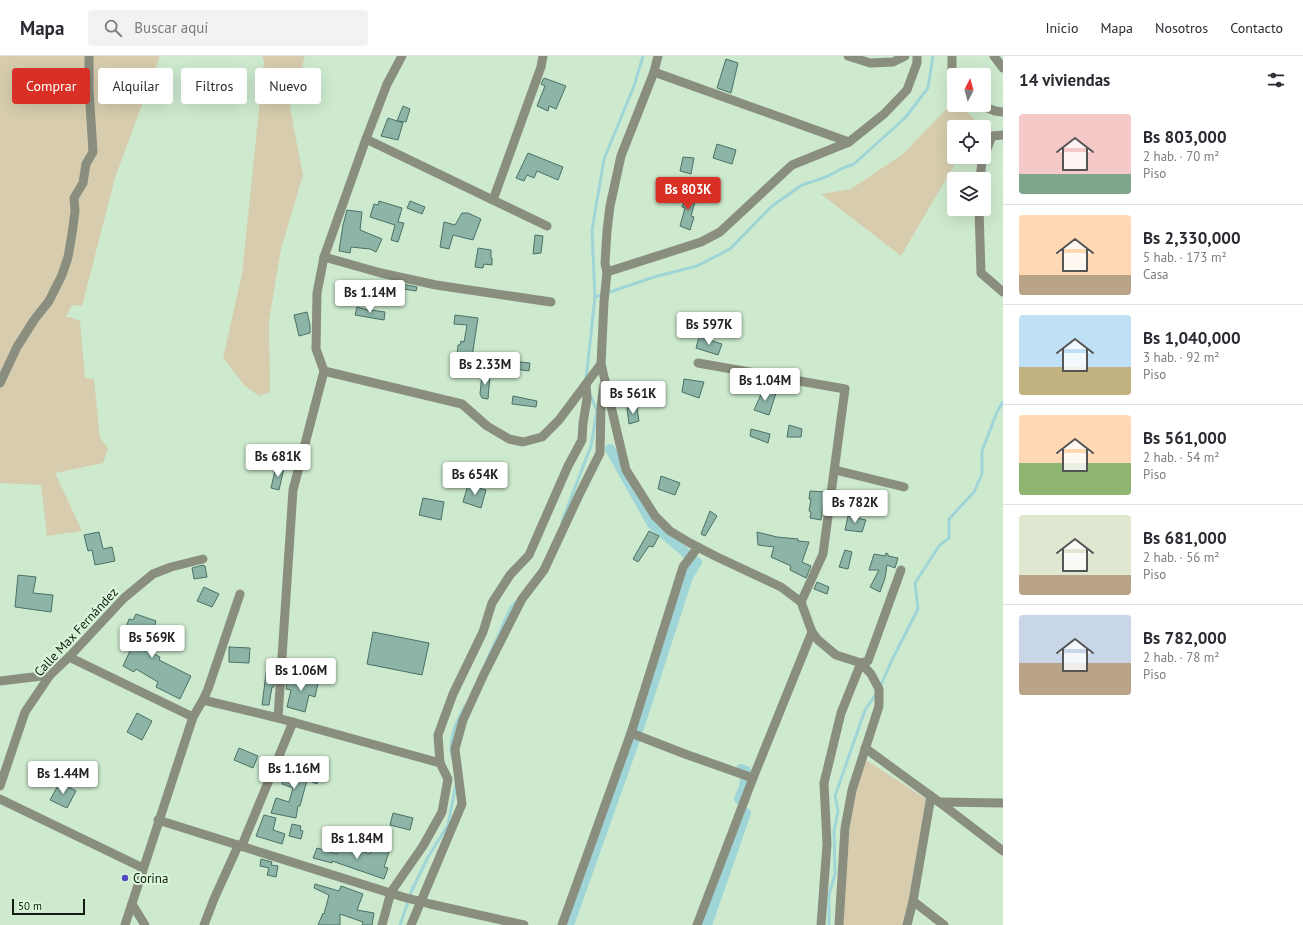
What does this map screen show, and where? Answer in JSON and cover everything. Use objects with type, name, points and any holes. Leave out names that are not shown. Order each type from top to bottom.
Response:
[{"type":"street","points":[[0,383],[17,347],[34,320],[49,301],[62,275],[68,257],[73,226],[74,198],[83,183],[86,164],[93,152],[88,90],[89,56]]},
{"type":"street","points":[[278,718],[293,490],[324,371],[316,349],[317,294],[324,257],[366,139],[387,84],[402,56]]},
{"type":"street","points":[[493,200],[541,67],[543,56]]},
{"type":"street","points":[[658,56],[654,72],[620,163],[610,206],[605,263],[607,272],[601,364],[626,470],[655,516],[670,531],[698,547],[781,587],[801,602],[812,632],[818,640],[836,655],[861,663],[871,674],[879,689],[879,706],[852,790],[845,828],[839,925]]},
{"type":"street","points":[[848,56],[870,63],[893,62],[905,56]]},
{"type":"street","points":[[607,272],[701,242],[720,232],[792,165],[849,142],[884,114],[907,90],[917,63],[916,56]]},
{"type":"street","points":[[952,56],[952,68]]},
{"type":"street","points":[[994,56],[1003,68]]},
{"type":"street","points":[[654,72],[849,142]]},
{"type":"street","points":[[991,109],[1003,112]]},
{"type":"street","points":[[991,139],[992,136],[1003,136]]},
{"type":"street","points":[[366,139],[547,226]]},
{"type":"street","points":[[979,216],[981,273],[1003,292]]},
{"type":"street","points":[[324,257],[382,273],[436,285],[551,302]]},
{"type":"street","points":[[698,363],[845,389],[823,554],[801,602]]},
{"type":"street","points":[[324,371],[462,404],[487,426],[509,439],[524,442],[542,437],[559,420],[601,364]]},
{"type":"street","points":[[411,925],[418,901],[462,804],[455,749],[463,720],[484,674],[522,599],[544,570],[600,453],[601,407],[604,378]]},
{"type":"street","points":[[382,925],[391,892],[423,846],[442,812],[448,780],[440,763],[438,735],[453,694],[483,632],[492,603],[510,575],[529,556],[568,466],[582,440],[582,423],[587,399],[586,384]]},
{"type":"street","points":[[835,470],[904,487]]},
{"type":"street","points":[[562,925],[631,733],[683,568],[698,547]]},
{"type":"street","name":"Calle Max Fernández","points":[[0,786],[26,712],[50,674],[69,657],[124,598],[153,574],[171,567],[203,560]]},
{"type":"street","points":[[861,663],[868,661],[901,570]]},
{"type":"street","points":[[125,925],[158,820],[193,717],[208,689],[240,594]]},
{"type":"street","points":[[697,925],[753,778],[812,632]]},
{"type":"street","points":[[69,657],[193,717]]},
{"type":"street","points":[[821,925],[827,844],[824,783],[841,713],[861,663]]},
{"type":"street","points":[[0,681],[50,674]]},
{"type":"street","points":[[203,700],[278,718],[440,763]]},
{"type":"street","points":[[204,925],[238,846],[243,843],[292,722]]},
{"type":"street","points":[[631,733],[753,778]]},
{"type":"street","points":[[865,748],[1003,851]]},
{"type":"street","points":[[907,925],[913,901],[931,796]]},
{"type":"street","points":[[0,798],[143,868]]},
{"type":"street","points":[[939,802],[1003,803]]},
{"type":"street","points":[[158,820],[403,897],[524,925]]},
{"type":"street","points":[[913,901],[944,925]]},
{"type":"street","points":[[132,904],[145,925]]},
{"type":"shaded area","points":[[0,56],[160,56],[156,68],[98,68],[98,104],[142,104],[115,178],[82,306],[72,305],[66,317],[80,321],[85,378],[94,379],[100,438],[108,448],[103,463],[55,473],[82,531],[47,536],[41,485],[0,483]]},
{"type":"shaded area","points":[[262,56],[305,56],[302,68],[263,68],[264,61]]},
{"type":"shaded area","points":[[260,104],[291,104],[290,108],[303,175],[281,249],[269,321],[270,392],[259,396],[244,385],[223,358],[242,274]]},
{"type":"shaded area","points":[[947,108],[947,112],[967,112],[975,120],[947,120],[947,164],[955,164],[950,172],[947,172],[947,177],[901,256],[821,194],[851,189],[903,154]]},
{"type":"shaded area","points":[[866,760],[926,799],[903,925],[842,925],[848,842],[855,789]]},
{"type":"building","points":[[726,59],[738,63],[731,93],[717,88]]},
{"type":"building","points":[[544,78],[566,86],[556,109],[549,106],[548,111],[537,106],[545,86],[541,84]]},
{"type":"building","points":[[403,106],[410,109],[406,122],[397,121]]},
{"type":"building","points":[[388,118],[403,123],[398,140],[381,136]]},
{"type":"building","points":[[717,144],[736,150],[732,164],[713,158]]},
{"type":"building","points":[[528,153],[563,167],[558,180],[537,171],[534,178],[527,175],[524,181],[516,178]]},
{"type":"building","points":[[683,157],[694,158],[691,174],[680,171]]},
{"type":"building","points":[[688,192],[697,194],[691,216],[694,217],[690,230],[680,226],[685,208],[682,207]]},
{"type":"building","points":[[379,201],[402,208],[398,222],[404,223],[398,242],[391,240],[395,225],[370,217],[374,204],[378,205]]},
{"type":"building","points":[[410,201],[425,207],[422,214],[407,208]]},
{"type":"building","points":[[347,210],[362,212],[360,230],[382,239],[376,252],[370,249],[351,247],[350,253],[339,251]]},
{"type":"building","points":[[462,213],[468,213],[481,219],[473,240],[453,235],[449,249],[440,247],[444,222],[455,225]]},
{"type":"building","points":[[535,235],[543,236],[541,253],[533,254]]},
{"type":"building","points":[[478,248],[491,250],[492,265],[484,264],[483,268],[475,267]]},
{"type":"building","points":[[392,282],[417,287],[416,291],[391,287]]},
{"type":"building","points":[[357,307],[371,311],[385,312],[384,320],[355,315]]},
{"type":"building","points":[[307,312],[310,333],[299,336],[294,315]]},
{"type":"building","points":[[455,315],[478,318],[472,357],[457,355],[458,345],[460,345],[461,341],[464,342],[467,325],[454,324]]},
{"type":"building","points":[[699,337],[722,344],[718,355],[696,348]]},
{"type":"building","points":[[510,361],[530,363],[529,371],[509,368]]},
{"type":"building","points":[[482,374],[490,375],[488,399],[482,398],[480,394]]},
{"type":"building","points":[[684,379],[704,382],[699,398],[682,392]]},
{"type":"building","points":[[763,390],[776,393],[769,415],[754,410]]},
{"type":"building","points":[[513,396],[537,401],[536,407],[512,404]]},
{"type":"building","points":[[627,408],[637,408],[639,421],[629,424]]},
{"type":"building","points":[[789,425],[802,429],[801,437],[787,437]]},
{"type":"building","points":[[751,429],[770,434],[768,443],[750,436]]},
{"type":"building","points":[[276,466],[284,468],[279,490],[271,488]]},
{"type":"building","points":[[661,476],[680,483],[675,495],[658,489]]},
{"type":"building","points":[[468,485],[486,490],[481,508],[463,502]]},
{"type":"building","points":[[810,491],[825,492],[821,520],[810,518]]},
{"type":"building","points":[[423,498],[444,502],[441,520],[419,515]]},
{"type":"building","points":[[866,499],[882,501],[879,515],[865,514]]},
{"type":"building","points":[[710,511],[717,516],[705,536],[701,534]]},
{"type":"building","points":[[848,516],[866,520],[862,532],[845,530]]},
{"type":"building","points":[[649,531],[659,536],[653,547],[649,546],[638,562],[633,559]]},
{"type":"building","points":[[99,532],[103,549],[112,547],[115,561],[95,565],[92,550],[88,551],[84,535]]},
{"type":"building","points":[[757,532],[809,542],[802,562],[811,566],[806,578],[790,570],[791,566],[771,557],[774,547],[758,545]]},
{"type":"building","points":[[845,550],[852,552],[848,569],[839,567]]},
{"type":"building","points":[[886,553],[888,556],[898,558],[895,568],[887,565],[885,578],[880,592],[870,587],[879,570],[869,570],[874,554],[885,556]]},
{"type":"building","points":[[203,565],[205,566],[207,577],[194,579],[192,568]]},
{"type":"building","points":[[18,575],[36,577],[33,593],[53,595],[51,612],[15,607]]},
{"type":"building","points":[[817,582],[829,587],[827,594],[814,589]]},
{"type":"building","points":[[204,587],[219,594],[212,607],[197,601]]},
{"type":"building","points":[[136,614],[156,621],[146,650],[160,657],[159,660],[191,676],[180,699],[156,687],[158,682],[136,669],[134,672],[123,666],[136,638],[124,633],[129,619],[133,620]]},
{"type":"building","points":[[373,632],[429,643],[422,675],[367,664]]},
{"type":"building","points":[[229,647],[250,648],[249,663],[229,662]]},
{"type":"building","points":[[267,666],[275,667],[274,687],[272,687],[269,705],[262,705]]},
{"type":"building","points":[[305,676],[319,679],[315,697],[309,695],[305,712],[287,707],[291,690],[286,689],[287,678],[304,681]]},
{"type":"building","points":[[137,713],[152,721],[142,740],[127,732]]},
{"type":"building","points":[[239,748],[258,756],[253,768],[234,760]]},
{"type":"building","points":[[287,763],[321,775],[317,784],[307,780],[300,806],[298,806],[296,818],[271,813],[276,798],[289,802],[293,788],[282,784],[283,780],[281,779]]},
{"type":"building","points":[[60,782],[76,791],[67,808],[50,800]]},
{"type":"building","points":[[393,813],[413,818],[410,830],[390,825]]},
{"type":"building","points":[[264,815],[276,818],[273,830],[285,834],[282,844],[256,836]]},
{"type":"building","points":[[292,824],[301,826],[300,830],[303,831],[301,839],[289,836]]},
{"type":"building","points":[[340,844],[370,854],[372,847],[389,852],[384,867],[388,868],[384,879],[332,861],[332,863],[313,858],[317,848],[337,854]]},
{"type":"building","points":[[261,859],[272,862],[271,865],[278,866],[276,877],[267,875],[269,868],[260,866]]},
{"type":"building","points":[[315,884],[339,891],[341,886],[363,894],[357,910],[374,913],[372,925],[362,925],[363,922],[340,914],[340,925],[318,925],[323,913],[324,914],[329,895],[314,888]]},
{"type":"waterway","points":[[595,297],[592,230],[604,159],[634,86],[643,56]]},
{"type":"waterway","points":[[586,379],[595,297],[654,277],[697,266],[730,249],[772,206],[802,185],[826,177],[854,164],[905,118],[928,88],[933,56]]},
{"type":"waterway","points":[[562,521],[591,446],[597,411],[590,394]]},
{"type":"waterway","points":[[880,687],[918,609],[915,583],[939,546],[949,538],[949,519],[974,492],[982,474],[982,451],[997,412],[1003,402]]},
{"type":"waterway","points":[[610,449],[652,524],[686,553]]},
{"type":"waterway","points":[[569,925],[638,731],[688,577],[697,562],[695,561]]},
{"type":"waterway","points":[[487,660],[511,607],[517,601]]},
{"type":"waterway","points":[[829,925],[829,895],[835,874],[834,831],[838,811],[835,796],[865,710],[876,694]]},
{"type":"waterway","points":[[452,757],[452,737],[465,706]]},
{"type":"waterway","points":[[739,799],[744,787],[746,771],[741,769]]},
{"type":"waterway","points":[[400,925],[412,890],[428,857],[448,825],[456,784]]},
{"type":"waterway","points":[[707,925],[746,813]]},
{"type":"place","name":"Corina","points":[[125,878]]}]
